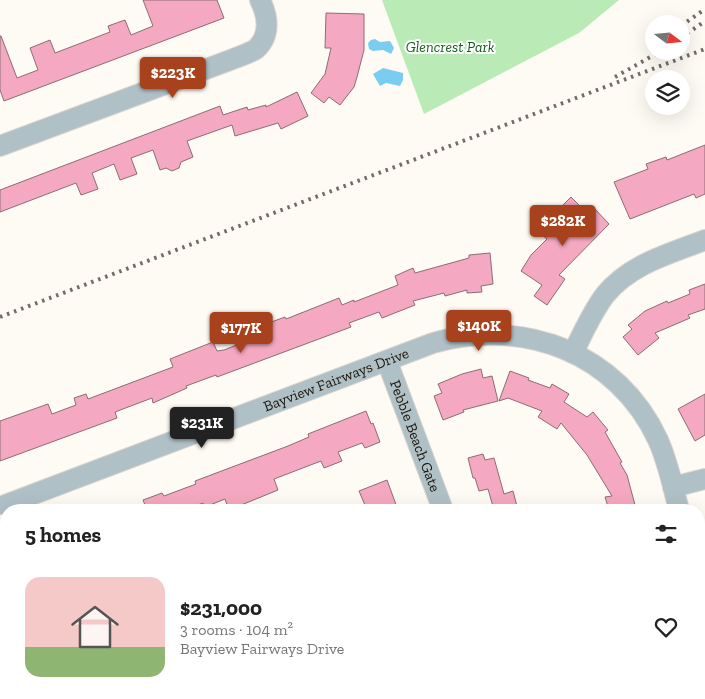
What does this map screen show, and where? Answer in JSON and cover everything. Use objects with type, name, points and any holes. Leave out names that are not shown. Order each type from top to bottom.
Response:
[{"type":"street","points":[[0,146],[233,59],[255,49],[264,38],[268,22],[260,0]]},
{"type":"street","points":[[573,353],[599,304],[609,290],[622,278],[647,263],[705,240]]},
{"type":"street","name":"Bayview Fairways Drive","points":[[8,504],[449,338],[480,334],[521,336],[556,345],[593,364],[612,379],[631,398],[646,418],[658,440],[667,463],[677,504]]},
{"type":"street","name":"Pebble Beach Gate","points":[[386,361],[441,504]]},
{"type":"street","points":[[673,487],[705,478]]},
{"type":"green space","name":"Glencrest Park","points":[[382,0],[619,0],[579,33],[424,114]]},
{"type":"water","points":[[375,39],[380,42],[390,41],[394,48],[391,54],[383,50],[373,51],[369,49],[368,43]]},
{"type":"water","points":[[383,68],[403,73],[403,80],[400,86],[386,83],[380,86],[373,74]]},
{"type":"building","points":[[143,0],[217,0],[224,18],[4,101],[0,90],[0,36],[17,78],[38,70],[30,48],[50,40],[55,53],[110,32],[108,26],[125,20],[131,35],[153,26]]},
{"type":"building","points":[[326,13],[364,14],[364,50],[357,77],[354,87],[340,105],[329,97],[324,103],[311,93],[325,74],[331,48],[325,48]]},
{"type":"building","points":[[297,92],[308,116],[281,129],[278,123],[235,136],[232,125],[187,141],[193,157],[181,162],[179,168],[172,171],[166,168],[160,170],[153,150],[131,158],[137,174],[120,180],[114,164],[92,173],[98,189],[81,195],[76,183],[0,212],[0,190],[220,106],[223,115],[247,107],[248,110],[266,105],[266,107]]},
{"type":"building","points":[[705,145],[705,194],[696,198],[694,194],[630,219],[614,182],[648,169],[646,164],[666,157],[667,160]]},
{"type":"building","points":[[571,197],[587,213],[593,207],[609,224],[559,275],[565,279],[547,305],[534,296],[542,285],[521,271],[531,255],[547,239],[541,234],[559,215],[556,212]]},
{"type":"building","points":[[490,253],[493,284],[481,286],[482,292],[467,293],[467,290],[445,296],[444,293],[413,301],[415,305],[382,318],[379,312],[349,323],[351,327],[217,377],[216,375],[186,386],[187,388],[153,403],[152,398],[115,412],[117,418],[0,461],[0,421],[48,404],[52,414],[76,405],[74,398],[86,394],[88,399],[173,367],[170,359],[213,342],[217,351],[224,350],[270,332],[266,324],[285,317],[286,319],[339,298],[342,305],[398,285],[395,276],[413,268],[415,273],[469,258],[469,255]]},
{"type":"building","points":[[705,284],[705,309],[688,315],[690,318],[655,333],[659,338],[638,355],[623,337],[632,329],[628,325],[645,311],[667,301],[668,303],[690,294],[689,290]]},
{"type":"building","points":[[481,369],[483,378],[492,376],[498,401],[463,410],[464,412],[443,420],[434,396],[442,393],[438,384],[462,374]]},
{"type":"building","points":[[510,371],[550,388],[552,384],[569,394],[564,402],[587,417],[593,412],[608,430],[605,432],[622,462],[620,463],[627,475],[635,504],[607,504],[605,497],[612,496],[587,455],[561,423],[557,429],[538,417],[542,411],[508,398],[499,401]]},
{"type":"building","points":[[705,394],[705,435],[695,441],[678,409]]},
{"type":"building","points":[[366,411],[380,442],[365,448],[362,443],[338,452],[342,461],[324,468],[321,461],[274,479],[278,490],[244,504],[227,504],[225,499],[212,504],[145,504],[143,500],[162,493],[164,496],[196,484],[195,481],[309,437],[308,434]]},
{"type":"building","points":[[483,454],[485,460],[494,458],[504,494],[513,491],[516,504],[492,504],[488,489],[479,491],[475,478],[473,478],[468,458]]},
{"type":"building","points":[[387,480],[396,504],[364,504],[359,491]]},
{"type":"railway","points":[[690,20],[705,9]]},
{"type":"railway","points":[[690,32],[705,21]]},
{"type":"railway","points":[[0,317],[705,49]]},
{"type":"railway","points":[[615,77],[645,60]]}]
